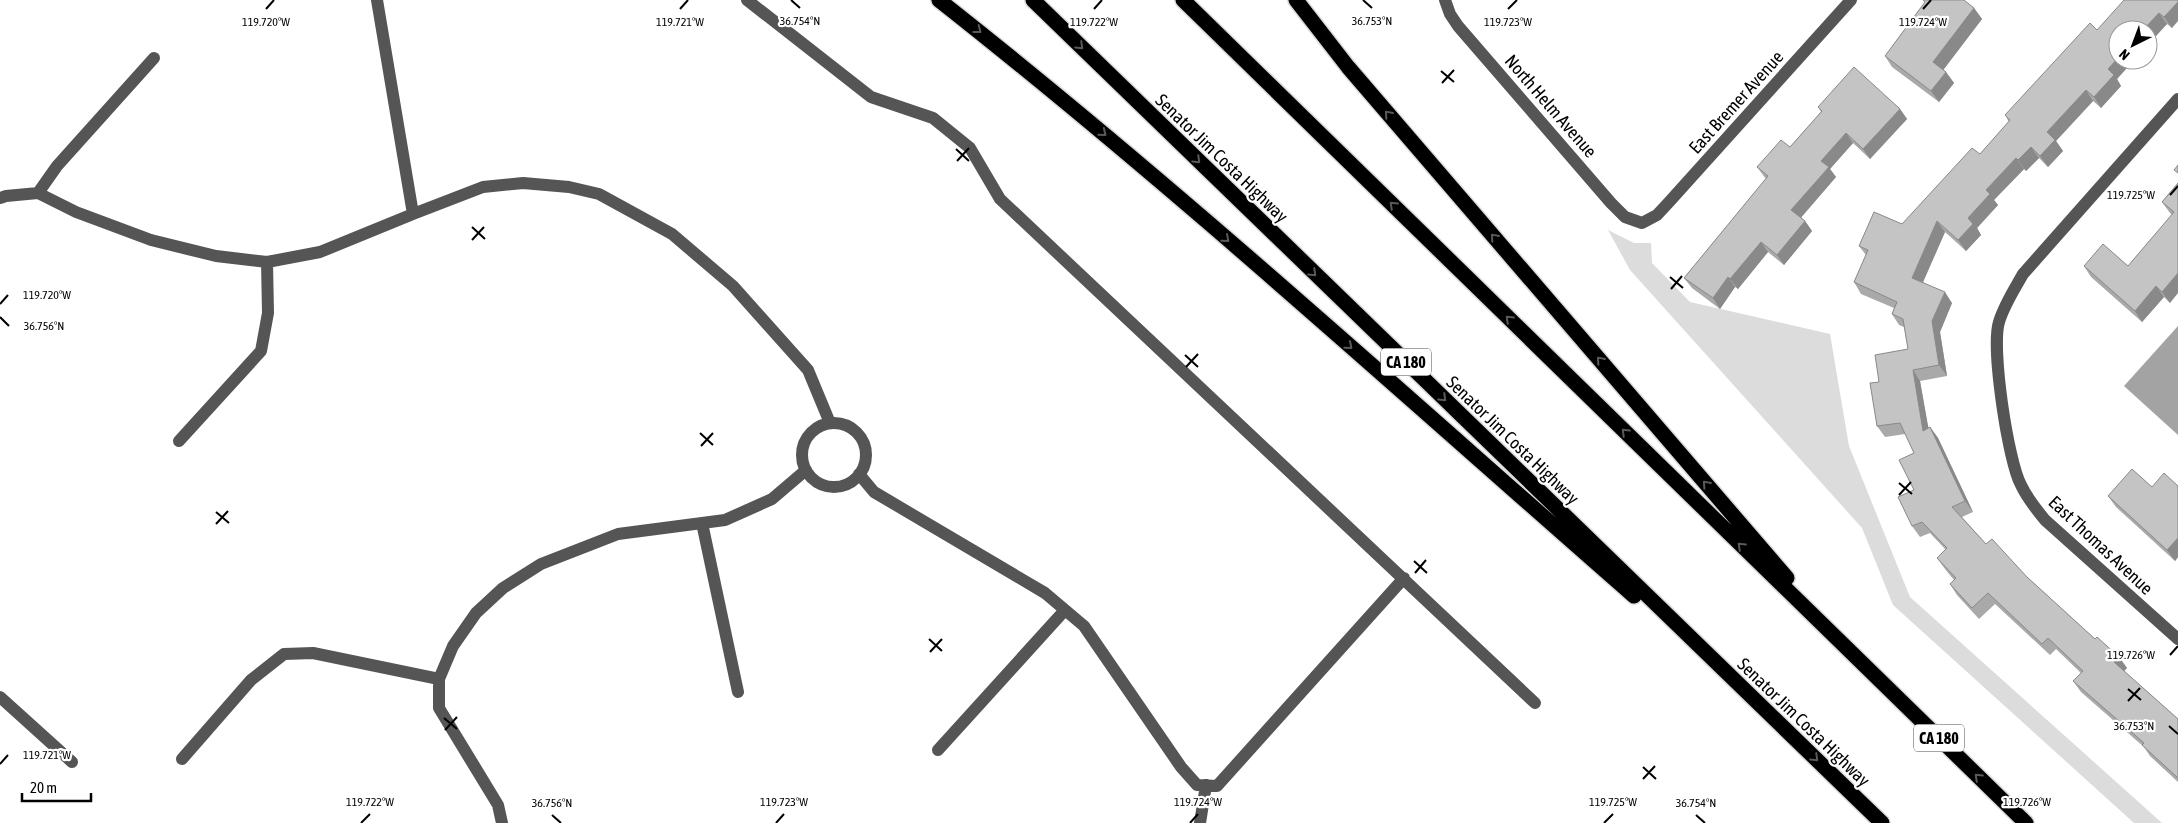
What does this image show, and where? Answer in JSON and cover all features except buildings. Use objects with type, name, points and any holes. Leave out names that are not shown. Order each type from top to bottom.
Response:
[{"type":"highway","points":[[939,0],[1035,76],[1159,180],[1780,724]]},
{"type":"highway","name":"Senator Jim Costa Highway","points":[[1033,0],[1882,823]]},
{"type":"highway","name":"CA 180","points":[[1183,0],[2026,823]]},
{"type":"highway","points":[[1296,0],[1355,74],[1851,654]]},
{"type":"street","points":[[377,0],[413,214]]},
{"type":"street","points":[[747,0],[871,97],[933,118],[970,148],[1000,199],[1535,703]]},
{"type":"street","name":"North Helm Avenue","points":[[1446,0],[1450,14],[1458,26],[1611,203],[1625,217],[1642,223]]},
{"type":"street","name":"East Bremer Avenue","points":[[1642,223],[1657,215],[1851,0]]},
{"type":"street","points":[[38,193],[57,166],[154,58]]},
{"type":"street","name":"East Thomas Avenue","points":[[2178,99],[2023,274],[2010,296],[1998,323],[1996,350],[2013,464],[2020,484],[2031,502],[2045,520],[2178,639]]},
{"type":"street","points":[[0,198],[38,193],[76,212],[151,240],[216,256],[267,262],[320,252],[483,187],[523,183],[569,187],[599,194],[672,234],[734,286],[808,370],[830,422]]},
{"type":"street","points":[[179,441],[261,351],[268,313],[267,262]]},
{"type":"street","points":[[830,422],[850,427],[859,434],[866,454],[860,474],[852,481],[842,486],[831,487],[812,479],[806,470],[802,455],[805,440],[811,431],[820,425],[830,422]]},
{"type":"street","points":[[502,823],[498,805],[439,708],[440,679],[453,646],[476,613],[503,588],[541,564],[618,534],[725,520],[772,499],[806,470]]},
{"type":"street","points":[[860,474],[874,492],[1045,594],[1084,626],[1182,767],[1197,785],[1217,786],[1404,578]]},
{"type":"street","points":[[702,523],[738,692]]},
{"type":"street","points":[[938,750],[1064,610]]},
{"type":"street","points":[[182,759],[251,680],[284,654],[313,653],[440,679]]},
{"type":"street","points":[[0,698],[72,762]]},
{"type":"street","points":[[1200,823],[1206,786]]},
{"type":"shaded area","points":[[1608,230],[1634,243],[1651,243],[1652,263],[1690,302],[1830,334],[1849,446],[1910,597],[2162,823],[2134,823],[1893,605],[1862,528],[1630,270]]},
{"type":"shaded area","points":[[2178,326],[2178,435],[2124,386]]}]
